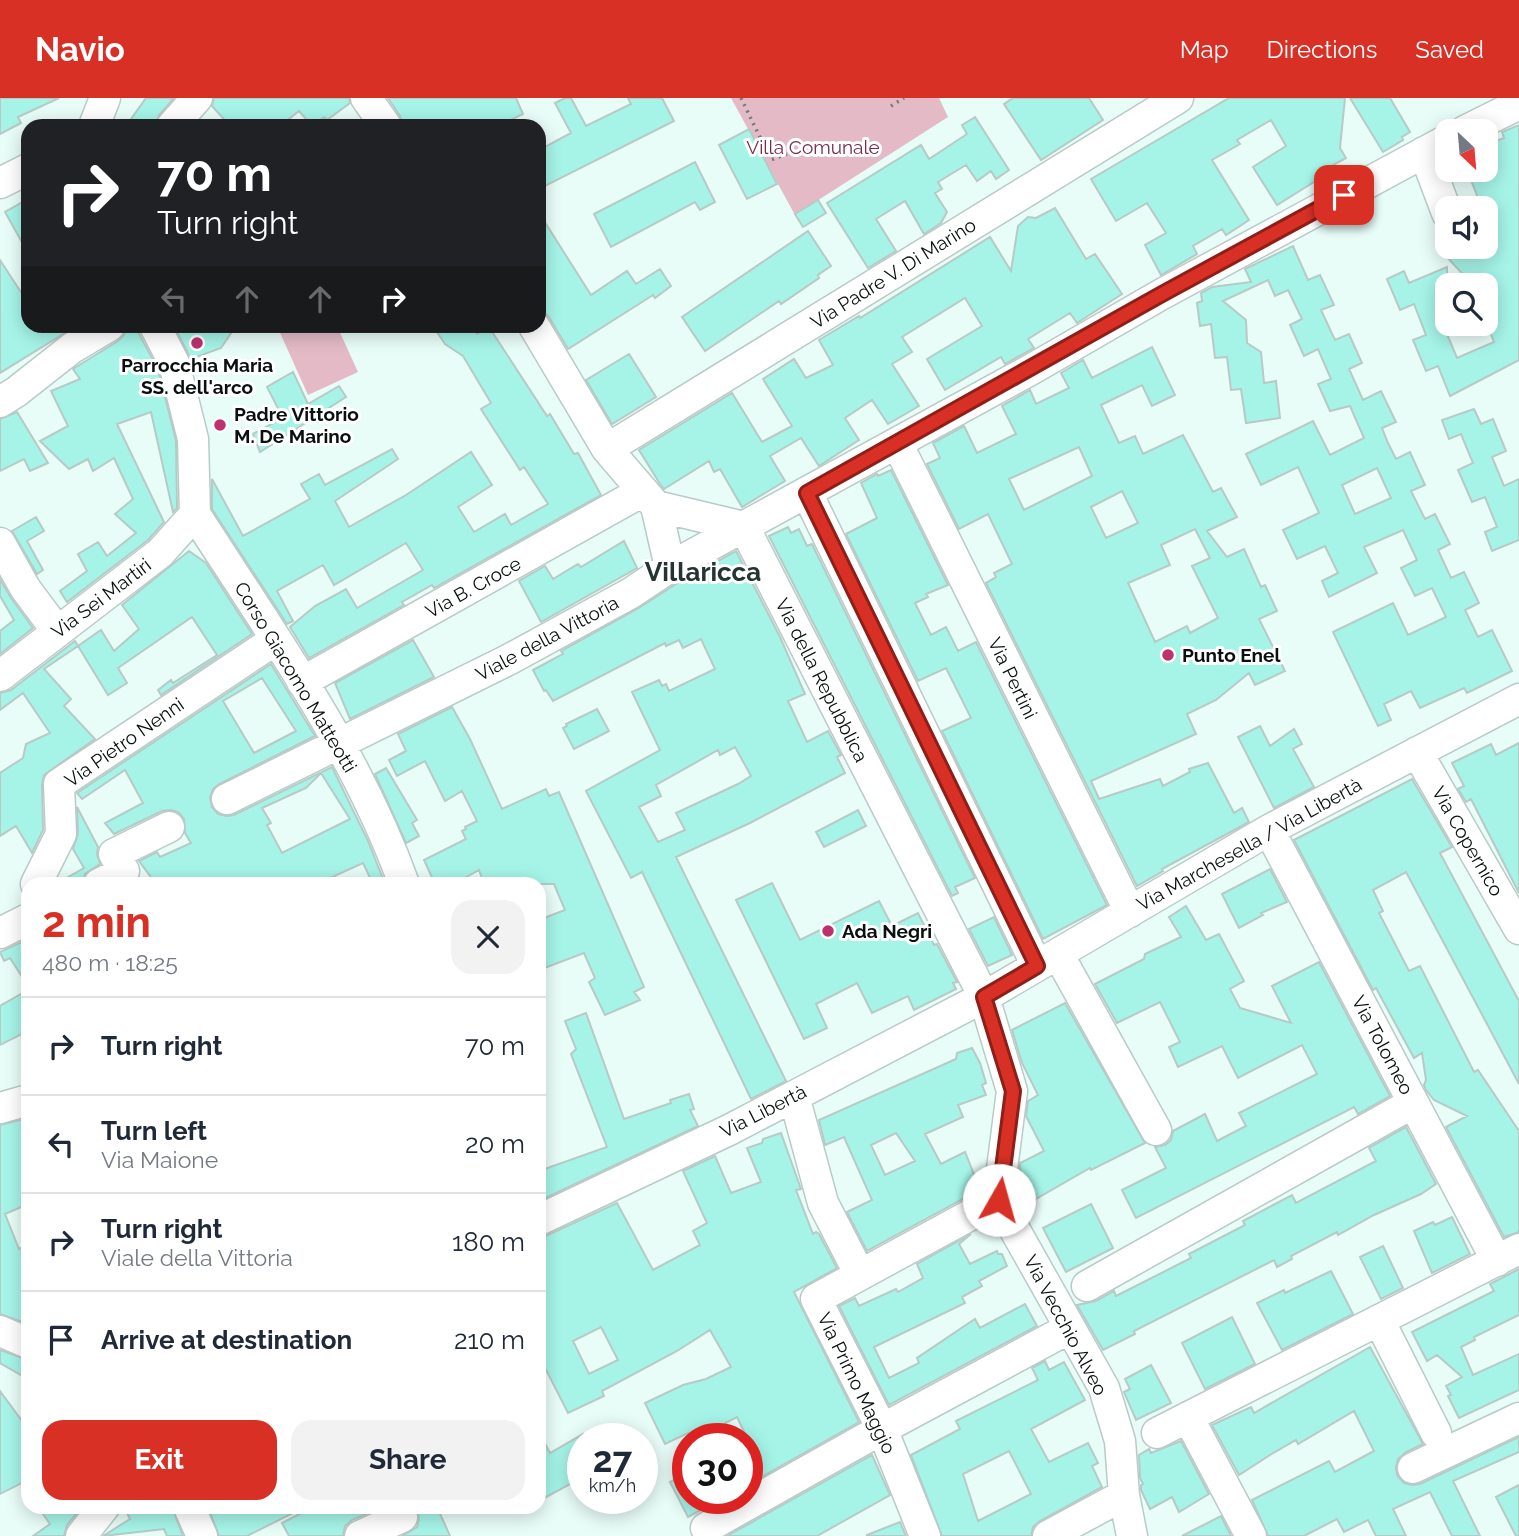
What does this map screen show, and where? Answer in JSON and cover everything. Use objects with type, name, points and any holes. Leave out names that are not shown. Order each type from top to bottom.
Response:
[{"type":"street","points":[[97,119],[106,98]]},
{"type":"street","points":[[178,119],[197,98]]},
{"type":"street","points":[[366,98],[381,119]]},
{"type":"street","name":"Via Padre V. Di Marino","points":[[607,449],[1178,98]]},
{"type":"street","points":[[1489,119],[1519,104]]},
{"type":"street","name":"Viale della Vittoria","points":[[228,799],[508,660],[1162,294],[1435,147]]},
{"type":"street","points":[[0,183],[21,172]]},
{"type":"street","points":[[7,389],[97,333]]},
{"type":"street","points":[[159,333],[174,363],[193,439],[195,514]]},
{"type":"street","points":[[538,333],[607,449],[649,499],[670,567]]},
{"type":"street","name":"Via Pertini","points":[[897,443],[1129,912]]},
{"type":"street","points":[[807,493],[1047,960],[1156,1130]]},
{"type":"street","points":[[649,499],[744,527]]},
{"type":"street","name":"Via B. Croce","points":[[302,682],[649,499]]},
{"type":"street","name":"Via Sei Martiri","points":[[0,676],[160,553],[195,514]]},
{"type":"street","name":"Corso Giacomo Matteotti","points":[[195,514],[341,743],[393,852],[402,877]]},
{"type":"street","name":"Via della Repubblica","points":[[744,527],[984,997]]},
{"type":"street","points":[[0,543],[26,588],[57,631]]},
{"type":"street","name":"Via Pietro Nenni","points":[[40,877],[61,834],[59,784],[275,640]]},
{"type":"street","name":"Via Marchesella / Via Libertà","points":[[984,997],[1269,830],[1519,699]]},
{"type":"street","name":"Via Copernico","points":[[1417,752],[1519,929]]},
{"type":"street","points":[[112,877],[124,871],[114,854],[169,827]]},
{"type":"street","name":"Via Tolomeo","points":[[1269,830],[1413,1103],[1508,1255]]},
{"type":"street","points":[[0,933],[21,922]]},
{"type":"street","points":[[794,1096],[823,1203],[860,1275],[999,1200],[1013,1091],[984,997]]},
{"type":"street","name":"Via Libertà","points":[[546,1217],[729,1130],[984,997]]},
{"type":"street","points":[[0,1108],[21,1102]]},
{"type":"street","points":[[1087,1286],[1413,1103]]},
{"type":"street","name":"Via Vecchio Alveo","points":[[999,1200],[1104,1388],[1120,1441],[1124,1495],[1132,1536]]},
{"type":"street","points":[[1157,1433],[1508,1255]]},
{"type":"street","name":"Via Primo Maggio","points":[[860,1275],[816,1299],[882,1429],[925,1536]]},
{"type":"street","points":[[1379,1320],[1436,1433]]},
{"type":"street","points":[[706,1528],[1070,1328]]},
{"type":"street","points":[[0,1331],[21,1340]]},
{"type":"street","points":[[1188,1417],[1251,1536]]},
{"type":"street","points":[[1413,1468],[1519,1418]]},
{"type":"street","points":[[1048,1536],[1124,1495]]},
{"type":"street","points":[[81,1536],[98,1514]]},
{"type":"street","points":[[192,1514],[202,1536]]},
{"type":"street","points":[[360,1536],[402,1517]]},
{"type":"path","points":[[741,98],[771,160],[818,142]]},
{"type":"path","points":[[891,106],[904,98]]},
{"type":"green space","name":"Villa Comunale","points":[[731,98],[939,98],[948,117],[795,215]]},
{"type":"green space","points":[[280,333],[340,333],[358,372],[308,395]]},
{"type":"building","points":[[0,98],[59,98],[18,117],[21,123],[0,134]]},
{"type":"building","points":[[146,98],[174,98],[158,119],[131,119]]},
{"type":"building","points":[[214,98],[349,98],[350,103],[328,119],[306,119],[299,111],[289,119],[224,119],[212,106]]},
{"type":"building","points":[[388,98],[516,98],[523,114],[513,119],[401,119]]},
{"type":"building","points":[[571,98],[586,126],[631,104],[628,98],[662,98],[674,121],[546,185],[546,146],[571,133],[555,103]]},
{"type":"building","points":[[1013,98],[1089,98],[1103,120],[1041,160],[1004,104]]},
{"type":"building","points":[[1229,98],[1345,98],[1340,148],[1346,158],[1322,171],[1325,175],[1277,205],[1253,167],[1286,146],[1271,120],[1237,140],[1240,144],[1212,160],[1249,220],[1226,235],[1222,229],[1193,246],[1197,254],[1161,275],[1145,245],[1166,233],[1147,203],[1116,221],[1091,179]]},
{"type":"building","points":[[1350,98],[1390,98],[1410,132],[1402,137],[1403,140],[1383,152]]},
{"type":"building","points":[[975,117],[1009,170],[996,179],[991,171],[977,181],[966,165],[938,182],[942,189],[935,193],[947,212],[941,223],[924,234],[905,201],[876,219],[896,251],[868,268],[827,203],[921,145],[929,159],[967,134],[962,125]]},
{"type":"building","points":[[1519,125],[1519,360],[1450,396],[1438,366],[1426,371],[1413,340],[1426,335],[1414,304],[1400,310],[1387,279],[1404,271],[1409,283],[1447,267],[1447,273],[1435,273],[1435,336],[1448,336],[1457,358],[1494,342],[1492,336],[1498,336],[1498,273],[1462,273],[1449,259],[1498,259],[1498,196],[1477,196],[1472,182],[1498,182],[1498,140],[1504,138],[1502,132]]},
{"type":"building","points":[[749,129],[777,184],[747,199],[719,145]]},
{"type":"building","points":[[695,162],[715,202],[700,210],[695,202],[611,247],[594,214]]},
{"type":"building","points":[[818,200],[826,213],[803,227],[795,214]]},
{"type":"building","points":[[21,203],[21,241],[5,212]]},
{"type":"building","points":[[1055,208],[1086,259],[1095,254],[1122,294],[1077,323],[1070,313],[1028,339],[1034,348],[1005,364],[1001,357],[945,390],[927,359],[982,326],[965,298],[902,337],[912,352],[892,364],[919,406],[888,424],[872,400],[845,418],[859,440],[819,466],[801,438],[770,456],[785,481],[742,507],[720,469],[714,472],[709,461],[664,489],[660,484],[639,450],[732,393],[762,442],[792,426],[763,379],[794,359],[806,378],[833,365],[819,340],[859,316],[860,318],[990,237],[1011,271],[1018,226],[1028,217],[1036,218]]},
{"type":"building","points":[[546,224],[591,295],[627,271],[636,284],[660,269],[671,286],[568,349],[546,314]]},
{"type":"building","points":[[808,231],[831,266],[818,275],[819,278],[781,304],[779,301],[705,351],[682,317]]},
{"type":"building","points":[[1293,246],[1308,280],[1320,275],[1334,305],[1321,310],[1335,340],[1349,334],[1362,363],[1349,369],[1363,400],[1381,391],[1396,422],[1382,428],[1388,443],[1396,459],[1410,452],[1425,485],[1411,491],[1425,519],[1435,514],[1450,544],[1438,550],[1451,578],[1464,572],[1479,603],[1465,610],[1478,637],[1492,630],[1512,671],[1467,693],[1464,688],[1420,708],[1411,691],[1384,704],[1391,720],[1378,726],[1333,632],[1393,603],[1408,635],[1446,617],[1432,588],[1415,596],[1401,568],[1417,560],[1403,530],[1364,547],[1377,573],[1329,597],[1322,581],[1338,573],[1325,546],[1297,559],[1283,530],[1319,513],[1298,467],[1261,485],[1246,454],[1313,421],[1330,455],[1364,438],[1350,406],[1330,411],[1318,384],[1331,379],[1318,349],[1304,356],[1290,325],[1302,319],[1288,290],[1275,296],[1268,280],[1223,301],[1246,320],[1247,343],[1261,352],[1264,383],[1276,381],[1280,418],[1246,423],[1241,389],[1231,390],[1227,357],[1215,358],[1211,324],[1200,326],[1197,303],[1202,301],[1201,293],[1212,287],[1251,282],[1245,269]],"holes":[[[1377,468],[1391,498],[1355,514],[1342,485]]]},
{"type":"building","points":[[0,260],[21,292],[21,333],[65,333],[0,373]]},
{"type":"building","points":[[139,333],[158,369],[176,441],[177,508],[173,512],[151,412],[117,424],[164,522],[148,540],[67,602],[60,591],[87,571],[78,554],[98,542],[107,556],[136,533],[115,514],[133,499],[114,458],[93,471],[88,459],[69,469],[40,441],[68,426],[51,391],[80,379],[73,369],[124,335]]},
{"type":"building","points":[[178,333],[231,333],[221,348],[191,359]]},
{"type":"building","points":[[438,333],[493,333],[547,416],[550,414],[574,454],[578,453],[601,495],[434,588],[432,585],[402,602],[404,605],[309,658],[290,627],[315,606],[346,589],[357,608],[423,570],[406,543],[334,585],[323,565],[277,591],[293,621],[287,624],[212,509],[212,479],[243,536],[310,499],[301,484],[319,474],[325,485],[392,449],[398,459],[335,501],[349,527],[406,495],[471,452],[492,485],[458,507],[474,532],[505,514],[511,525],[548,504],[524,467],[520,470],[481,409],[491,403],[463,356],[445,344]]},
{"type":"building","points":[[1152,347],[1175,395],[1152,406],[1142,385],[1101,405],[1119,443],[1135,436],[1143,454],[1183,435],[1213,492],[1221,488],[1237,517],[1207,531],[1227,557],[1244,549],[1261,587],[1265,585],[1277,611],[1259,619],[1285,671],[1255,685],[1249,673],[1216,700],[1187,714],[1196,734],[1091,781],[1099,799],[1160,779],[1163,786],[1190,772],[1189,769],[1208,763],[1234,813],[1242,808],[1249,822],[1162,869],[1163,871],[1137,886],[986,583],[996,577],[994,573],[1012,564],[988,514],[959,529],[927,464],[940,458],[933,443],[964,426],[977,453],[1016,434],[1002,406],[1030,390],[1036,404],[1069,388],[1061,373],[1083,360],[1092,378]],"holes":[[[1079,447],[1092,476],[1024,510],[1009,479]],[[1122,491],[1138,523],[1106,538],[1091,507]],[[1195,529],[1210,558],[1192,566],[1218,618],[1190,633],[1187,626],[1155,642],[1128,583],[1170,565],[1161,545]]]},
{"type":"building","points":[[629,354],[656,397],[612,424],[586,380]]},
{"type":"building","points":[[293,372],[308,404],[339,386],[346,397],[260,452],[253,434],[283,418],[267,387]]},
{"type":"building","points":[[1474,409],[1481,424],[1493,419],[1506,451],[1492,457],[1504,486],[1519,479],[1519,540],[1492,551],[1485,532],[1497,527],[1485,497],[1472,502],[1458,470],[1473,463],[1461,434],[1449,439],[1442,420]]},
{"type":"building","points":[[17,412],[48,463],[30,471],[24,459],[0,471],[0,419]]},
{"type":"building","points":[[891,470],[948,585],[926,594],[928,597],[915,603],[931,635],[946,627],[958,651],[976,642],[1107,905],[1043,939],[942,731],[971,718],[946,668],[918,681],[846,534],[877,518],[861,483]]},
{"type":"building","points":[[36,517],[44,531],[27,541],[43,570],[37,574],[12,531]]},
{"type":"building","points":[[788,527],[791,533],[799,529],[807,546],[812,544],[975,878],[955,887],[958,893],[952,896],[769,536]]},
{"type":"building","points":[[624,541],[637,568],[541,622],[519,581],[545,566],[553,579],[578,564],[581,567]]},
{"type":"building","points":[[189,551],[206,563],[252,634],[161,695],[158,690],[171,680],[173,683],[217,655],[192,617],[118,668],[127,683],[108,695],[78,646],[101,630],[114,651],[139,629],[122,605]]},
{"type":"building","points":[[736,551],[780,637],[805,694],[788,701],[807,742],[828,731],[841,755],[837,757],[845,773],[750,823],[676,857],[786,1081],[751,1099],[642,872],[631,878],[586,791],[660,750],[632,692],[659,680],[662,686],[666,684],[669,691],[715,669],[701,639],[683,648],[679,640],[666,646],[665,643],[553,701],[546,690],[544,691],[533,670]],"holes":[[[735,747],[751,776],[676,813],[685,830],[658,842],[639,807],[661,796],[656,785],[718,750],[720,755]]]},
{"type":"building","points":[[0,579],[33,628],[0,654],[0,631],[14,620],[0,596]]},
{"type":"building","points":[[413,640],[434,677],[350,719],[335,683]]},
{"type":"building","points":[[75,641],[78,646],[44,669],[71,699],[64,706],[95,739],[44,775],[43,830],[32,853],[16,826],[0,836],[0,773],[23,758],[26,744],[50,733],[23,693],[0,710],[0,693],[11,690]]},
{"type":"building","points":[[271,664],[315,736],[219,784],[210,797],[212,807],[218,814],[234,815],[332,767],[382,877],[370,877],[363,863],[332,877],[151,877],[139,861],[157,852],[160,857],[191,843],[185,833],[184,819],[178,812],[162,811],[114,834],[105,823],[143,803],[125,770],[82,799],[77,793]],"holes":[[[262,678],[296,731],[254,753],[223,701]],[[321,773],[350,819],[282,853],[267,825],[271,823],[262,808],[306,788]]]},
{"type":"building","points":[[452,707],[502,809],[546,789],[549,796],[559,792],[644,987],[634,992],[640,1000],[605,1015],[589,982],[595,978],[584,953],[546,967],[546,917],[565,910],[554,884],[546,884],[546,877],[482,877],[479,870],[466,877],[432,877],[424,860],[466,839],[462,831],[477,821],[462,791],[445,801],[425,761],[397,776],[389,760],[406,751],[398,734]]},
{"type":"building","points":[[597,709],[609,731],[574,749],[563,728]]},
{"type":"building","points":[[1260,726],[1270,746],[1294,729],[1302,744],[1293,749],[1314,787],[1274,808],[1238,737]]},
{"type":"building","points":[[1519,743],[1519,893],[1471,799],[1466,802],[1458,789],[1464,786],[1452,763],[1491,744],[1496,755]]},
{"type":"building","points":[[386,768],[417,820],[412,823],[419,836],[406,843],[375,774]]},
{"type":"building","points":[[1412,779],[1452,847],[1440,853],[1519,1001],[1519,1084],[1406,872],[1373,890],[1383,911],[1379,913],[1409,971],[1420,966],[1474,1072],[1478,1070],[1519,1131],[1519,1232],[1504,1237],[1446,1127],[1467,1116],[1434,1100],[1426,1090],[1422,1053],[1414,1058],[1376,988],[1373,990],[1294,840]]},
{"type":"building","points":[[77,807],[98,847],[100,864],[84,877],[68,877],[84,868],[73,849],[78,834]]},
{"type":"building","points":[[858,810],[866,826],[824,847],[816,832]]},
{"type":"building","points":[[1270,869],[1287,902],[1261,913],[1263,915],[1239,928],[1222,894]]},
{"type":"building","points":[[772,883],[800,940],[879,901],[892,926],[918,913],[957,982],[953,983],[956,989],[914,1010],[908,996],[872,1013],[857,983],[816,1004],[827,1028],[804,1039],[736,900]]},
{"type":"building","points":[[1186,906],[1206,940],[1219,934],[1244,981],[1230,989],[1240,1008],[1291,1023],[1272,986],[1319,962],[1390,1096],[1358,1114],[1354,1107],[1136,1218],[1122,1190],[1166,1168],[1155,1147],[1165,1145],[1171,1140],[1173,1131],[1205,1114],[1217,1141],[1246,1126],[1239,1113],[1317,1074],[1302,1045],[1238,1078],[1222,1046],[1178,1067],[1169,1047],[1180,1042],[1160,1002],[1117,1023],[1095,984],[1144,959],[1145,954],[1181,937],[1169,917]]},
{"type":"building","points":[[994,917],[1012,955],[988,966],[969,929]]},
{"type":"building","points":[[21,942],[21,975],[10,958],[4,961],[0,952]]},
{"type":"building","points":[[21,994],[21,1034],[0,1045],[0,1006]]},
{"type":"building","points":[[1065,1003],[1145,1143],[1091,1170],[1090,1168],[1034,1200],[1020,1169],[1020,1163],[1044,1151],[1026,1116],[1028,1101],[1038,1095],[1022,1063],[1012,1030]]},
{"type":"building","points":[[586,1013],[624,1119],[689,1094],[694,1109],[690,1110],[698,1126],[546,1198],[546,1169],[607,1147],[571,1054],[576,1049],[565,1021]]},
{"type":"building","points":[[972,1048],[986,1083],[982,1085],[986,1095],[958,1105],[963,1117],[925,1134],[941,1164],[965,1152],[975,1177],[974,1193],[867,1251],[847,1212],[872,1200],[844,1137],[825,1145],[819,1120],[956,1059],[957,1053]],"holes":[[[896,1133],[915,1161],[885,1175],[871,1145]]]},
{"type":"building","points":[[21,1120],[21,1207],[5,1214],[19,1249],[21,1248],[21,1322],[0,1314],[0,1125]]},
{"type":"building","points":[[1406,1127],[1436,1184],[1421,1194],[1291,1256],[1292,1259],[1277,1267],[1274,1260],[1134,1331],[1135,1334],[1103,1350],[1077,1305],[1096,1301],[1114,1291],[1116,1296],[1191,1258],[1189,1254],[1245,1225],[1243,1221],[1292,1195],[1296,1203],[1376,1161],[1369,1148]]},
{"type":"building","points":[[781,1133],[801,1189],[796,1190],[813,1234],[819,1234],[837,1268],[794,1292],[859,1422],[763,1476],[763,1423],[740,1423],[737,1417],[725,1423],[672,1423],[672,1441],[665,1444],[658,1430],[658,1423],[655,1423],[645,1403],[731,1367],[710,1330],[602,1391],[604,1396],[568,1413],[546,1370],[546,1236],[617,1203],[653,1270],[700,1245],[693,1231],[707,1223],[683,1171],[715,1156],[731,1193],[761,1182],[747,1148]],"holes":[[[601,1327],[618,1360],[589,1374],[573,1341]]]},
{"type":"building","points":[[1091,1204],[1113,1248],[1066,1272],[1043,1228]]},
{"type":"building","points":[[1452,1217],[1470,1254],[1432,1273],[1414,1231]]},
{"type":"building","points":[[971,1234],[959,1244],[970,1264],[997,1251],[1002,1254],[1007,1266],[979,1281],[982,1286],[962,1297],[965,1303],[874,1347],[889,1378],[919,1363],[917,1358],[975,1319],[980,1328],[1025,1304],[1037,1326],[889,1405],[839,1306],[855,1298],[859,1306],[896,1289],[898,1292],[923,1278],[917,1264]]},
{"type":"building","points":[[1383,1246],[1403,1288],[1381,1299],[1360,1257]]},
{"type":"building","points":[[1519,1269],[1519,1315],[1474,1337],[1475,1340],[1461,1347],[1473,1375],[1519,1354],[1519,1390],[1459,1418],[1446,1386],[1462,1377],[1437,1355],[1427,1361],[1412,1332],[1494,1291],[1490,1284]]},
{"type":"building","points":[[1331,1271],[1353,1314],[1282,1350],[1257,1303]]},
{"type":"building","points":[[1232,1317],[1255,1364],[1205,1389],[1182,1343]]},
{"type":"building","points":[[1370,1347],[1423,1444],[1398,1459],[1397,1475],[1404,1483],[1420,1484],[1519,1437],[1519,1452],[1453,1481],[1480,1536],[1452,1536],[1430,1492],[1393,1509],[1406,1536],[1376,1536],[1368,1520],[1344,1532],[1337,1519],[1304,1536],[1268,1536],[1252,1500],[1329,1461],[1335,1472],[1374,1451],[1354,1411],[1298,1444],[1296,1440],[1239,1475],[1212,1425],[1251,1407],[1254,1413]]},
{"type":"building","points":[[0,1350],[21,1358],[21,1375],[0,1363]]},
{"type":"building","points":[[1045,1361],[1049,1370],[1064,1362],[1085,1400],[1031,1429],[1049,1462],[1088,1443],[1098,1463],[1092,1466],[1102,1487],[1040,1521],[1033,1527],[1031,1536],[942,1536],[911,1455],[960,1429],[956,1421],[1038,1380],[1032,1368]],"holes":[[[1009,1451],[1031,1494],[978,1521],[963,1474]]]},
{"type":"building","points":[[1151,1365],[1171,1403],[1136,1420],[1124,1392],[1130,1389],[1125,1379]]},
{"type":"building","points":[[0,1391],[21,1420],[21,1484],[0,1494]]},
{"type":"building","points":[[1181,1441],[1209,1494],[1179,1512],[1172,1497],[1150,1509],[1141,1490],[1143,1484],[1140,1478],[1139,1455],[1149,1449],[1151,1453]]},
{"type":"building","points":[[567,1443],[567,1486],[546,1497],[546,1445],[550,1453]]},
{"type":"building","points":[[872,1455],[890,1495],[817,1536],[727,1536]]},
{"type":"building","points":[[1519,1485],[1519,1536],[1516,1536],[1496,1497]]},
{"type":"building","points":[[43,1514],[76,1514],[67,1525],[64,1536],[33,1536],[50,1524]]},
{"type":"building","points":[[128,1514],[175,1514],[183,1536],[167,1536],[164,1529],[103,1536],[130,1519]]},
{"type":"building","points":[[211,1514],[291,1514],[247,1536],[219,1536]]},
{"type":"building","points":[[299,1514],[366,1514],[345,1526],[343,1536],[289,1536],[282,1523]]},
{"type":"building","points":[[418,1514],[440,1514],[450,1536],[402,1536],[417,1527]]},
{"type":"building","points":[[1221,1516],[1231,1536],[1182,1536]]},
{"type":"building","points":[[900,1522],[906,1536],[867,1536],[867,1535]]},
{"type":"place","name":"Parrocchia Maria SS. dell'arco","points":[[197,343]]},
{"type":"place","name":"Padre Vittorio M. De Marino","points":[[220,425]]},
{"type":"place","name":"Punto Enel","points":[[1168,655]]},
{"type":"place","name":"Ada Negri","points":[[828,931]]},
{"type":"district","name":"Villaricca","points":[[703,572]]},
{"type":"route","points":[[999,1200],[1013,1091],[984,997],[1037,966],[807,493],[1344,195]]}]
